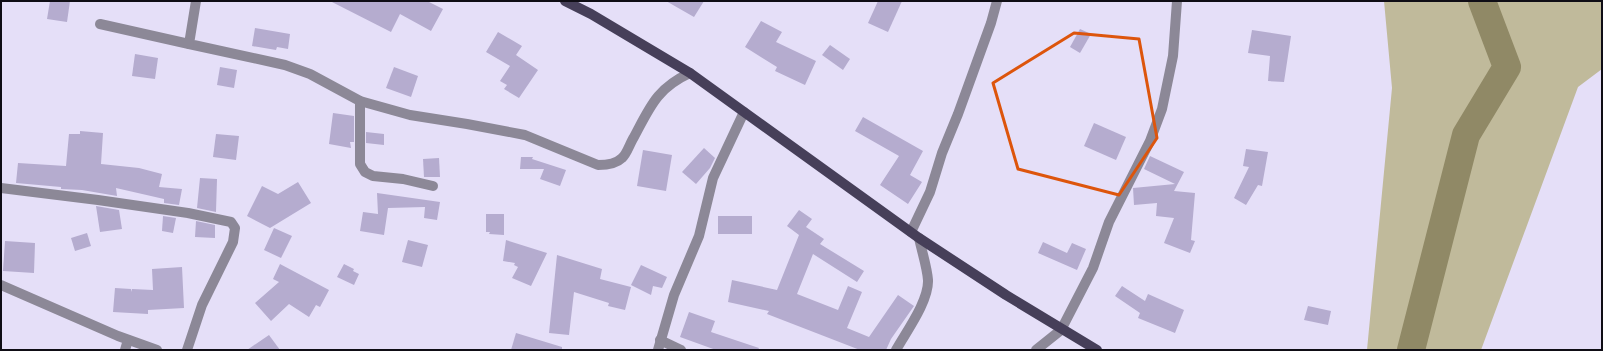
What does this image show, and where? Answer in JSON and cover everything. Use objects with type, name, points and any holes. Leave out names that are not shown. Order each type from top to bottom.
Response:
[{"type":"main road","points":[[565,1],[591,14],[690,73],[915,235],[1061,330],[1097,350]]},
{"type":"street","points":[[189,44],[196,1]]},
{"type":"street","points":[[896,350],[921,305],[927,289],[928,280],[915,235],[942,153],[958,114],[991,23],[997,1]]},
{"type":"street","points":[[1036,350],[1061,330],[1093,268],[1109,222],[1143,156],[1162,110],[1173,56],[1177,1]]},
{"type":"street","points":[[100,24],[284,64],[310,74],[360,101],[410,116],[467,124],[525,135],[598,166],[610,164],[622,158],[654,101],[664,88],[675,80],[690,73]]},
{"type":"street","points":[[360,101],[360,164],[365,172],[373,176],[403,179],[433,186]]},
{"type":"street","points":[[681,350],[659,345],[674,295],[699,236],[713,178],[744,112]]},
{"type":"street","points":[[1,188],[188,213],[231,222],[235,228],[233,242],[202,304],[187,350]]},
{"type":"street","points":[[1,285],[127,345],[156,350]]},
{"type":"highlighted area","points":[[1074,33],[1139,39],[1157,138],[1119,195],[1018,169],[993,83]]},
{"type":"shaded area","points":[[1384,1],[1602,1],[1602,69],[1578,87],[1481,350],[1367,350],[1392,88]]},
{"type":"building","points":[[50,1],[70,1],[67,22],[47,19]]},
{"type":"building","points":[[330,1],[427,1],[443,9],[431,31],[400,14],[391,32]]},
{"type":"building","points":[[666,1],[704,1],[694,17]]},
{"type":"building","points":[[878,1],[902,1],[888,32],[868,23]]},
{"type":"building","points":[[761,21],[782,32],[776,42],[816,61],[805,85],[775,71],[777,67],[745,47]]},
{"type":"building","points":[[255,28],[290,34],[288,49],[277,47],[276,50],[252,46]]},
{"type":"building","points":[[1080,29],[1091,34],[1080,53],[1070,47]]},
{"type":"building","points":[[1252,30],[1291,36],[1284,82],[1268,81],[1270,56],[1248,53]]},
{"type":"building","points":[[498,32],[522,46],[516,55],[538,70],[519,98],[504,89],[507,85],[500,81],[510,66],[486,52]]},
{"type":"building","points":[[830,45],[850,59],[843,70],[822,55]]},
{"type":"building","points":[[135,54],[158,58],[155,79],[132,76]]},
{"type":"building","points":[[220,67],[237,70],[234,88],[217,85]]},
{"type":"building","points":[[394,67],[418,76],[411,97],[386,88]]},
{"type":"building","points":[[333,113],[354,116],[354,142],[350,142],[351,148],[329,144]]},
{"type":"building","points":[[863,117],[923,151],[910,175],[922,182],[908,204],[880,185],[899,156],[855,131]]},
{"type":"building","points":[[1094,123],[1126,137],[1116,160],[1084,146]]},
{"type":"building","points":[[80,131],[103,133],[101,164],[139,168],[162,174],[159,187],[182,189],[179,205],[164,203],[164,199],[116,188],[117,196],[82,190],[61,189],[61,187],[16,183],[18,163],[66,166],[69,134],[80,134]]},
{"type":"building","points":[[366,132],[384,134],[384,145],[366,143]]},
{"type":"building","points":[[216,134],[239,136],[236,160],[213,157]]},
{"type":"building","points":[[704,148],[715,158],[710,168],[696,184],[682,172]]},
{"type":"building","points":[[1246,149],[1268,152],[1262,186],[1258,185],[1246,205],[1234,198],[1249,167],[1243,166]]},
{"type":"building","points":[[643,150],[672,155],[666,191],[637,186]]},
{"type":"building","points":[[1150,156],[1184,172],[1174,191],[1195,193],[1191,240],[1195,241],[1190,253],[1164,243],[1174,218],[1156,216],[1157,203],[1134,205],[1133,188],[1175,184],[1144,169]]},
{"type":"building","points":[[521,157],[533,157],[532,159],[566,170],[560,186],[540,179],[544,169],[520,169]]},
{"type":"building","points":[[439,158],[440,177],[424,177],[423,159]]},
{"type":"building","points":[[200,178],[217,179],[216,212],[197,208]]},
{"type":"building","points":[[298,182],[311,203],[270,228],[247,216],[262,186],[278,194]]},
{"type":"building","points":[[377,193],[440,202],[437,220],[424,218],[425,207],[388,208],[384,235],[360,231],[363,212],[378,214]]},
{"type":"building","points":[[96,206],[119,210],[122,229],[100,232]]},
{"type":"building","points":[[799,210],[812,219],[806,227],[824,239],[820,244],[864,271],[857,282],[813,254],[797,294],[838,310],[848,286],[862,292],[847,328],[869,337],[898,295],[914,306],[891,339],[886,350],[860,350],[767,314],[769,311],[728,302],[732,280],[777,290],[799,235],[787,226]]},
{"type":"building","points":[[486,214],[504,214],[504,235],[489,234],[490,232],[486,232]]},
{"type":"building","points":[[163,216],[176,218],[173,233],[162,231]]},
{"type":"building","points":[[718,216],[752,216],[752,234],[718,234]]},
{"type":"building","points":[[196,221],[215,225],[215,238],[195,237]]},
{"type":"building","points":[[274,228],[292,236],[281,258],[264,250]]},
{"type":"building","points":[[87,233],[91,246],[75,251],[71,238]]},
{"type":"building","points":[[408,240],[428,245],[422,267],[402,262]]},
{"type":"building","points":[[506,240],[547,253],[531,286],[512,278],[518,267],[514,265],[515,263],[503,261]]},
{"type":"building","points":[[5,241],[35,243],[34,273],[3,271]]},
{"type":"building","points":[[1043,242],[1067,253],[1072,243],[1086,249],[1077,270],[1038,253]]},
{"type":"building","points":[[557,255],[602,269],[600,279],[631,287],[625,310],[608,306],[609,303],[574,292],[569,335],[549,333]]},
{"type":"building","points":[[280,264],[329,290],[320,307],[316,305],[309,317],[289,304],[271,321],[255,303],[279,282],[273,279]]},
{"type":"building","points":[[344,264],[354,269],[353,271],[359,274],[354,285],[337,277]]},
{"type":"building","points":[[641,265],[667,277],[662,288],[653,286],[651,295],[631,285]]},
{"type":"building","points":[[182,267],[184,308],[148,310],[148,314],[113,312],[115,288],[131,289],[131,292],[132,289],[153,290],[152,269]]},
{"type":"building","points":[[1122,286],[1145,301],[1148,294],[1184,310],[1175,333],[1138,318],[1140,313],[1115,296]]},
{"type":"building","points":[[1308,306],[1331,311],[1328,325],[1304,320]]},
{"type":"building","points":[[689,312],[715,321],[711,332],[759,348],[758,350],[716,350],[680,337]]},
{"type":"building","points":[[516,333],[562,347],[562,350],[511,350]]},
{"type":"building","points":[[269,335],[280,350],[247,350]]},
{"type":"waterway","points":[[1411,350],[1466,135],[1507,67],[1482,1]]}]
